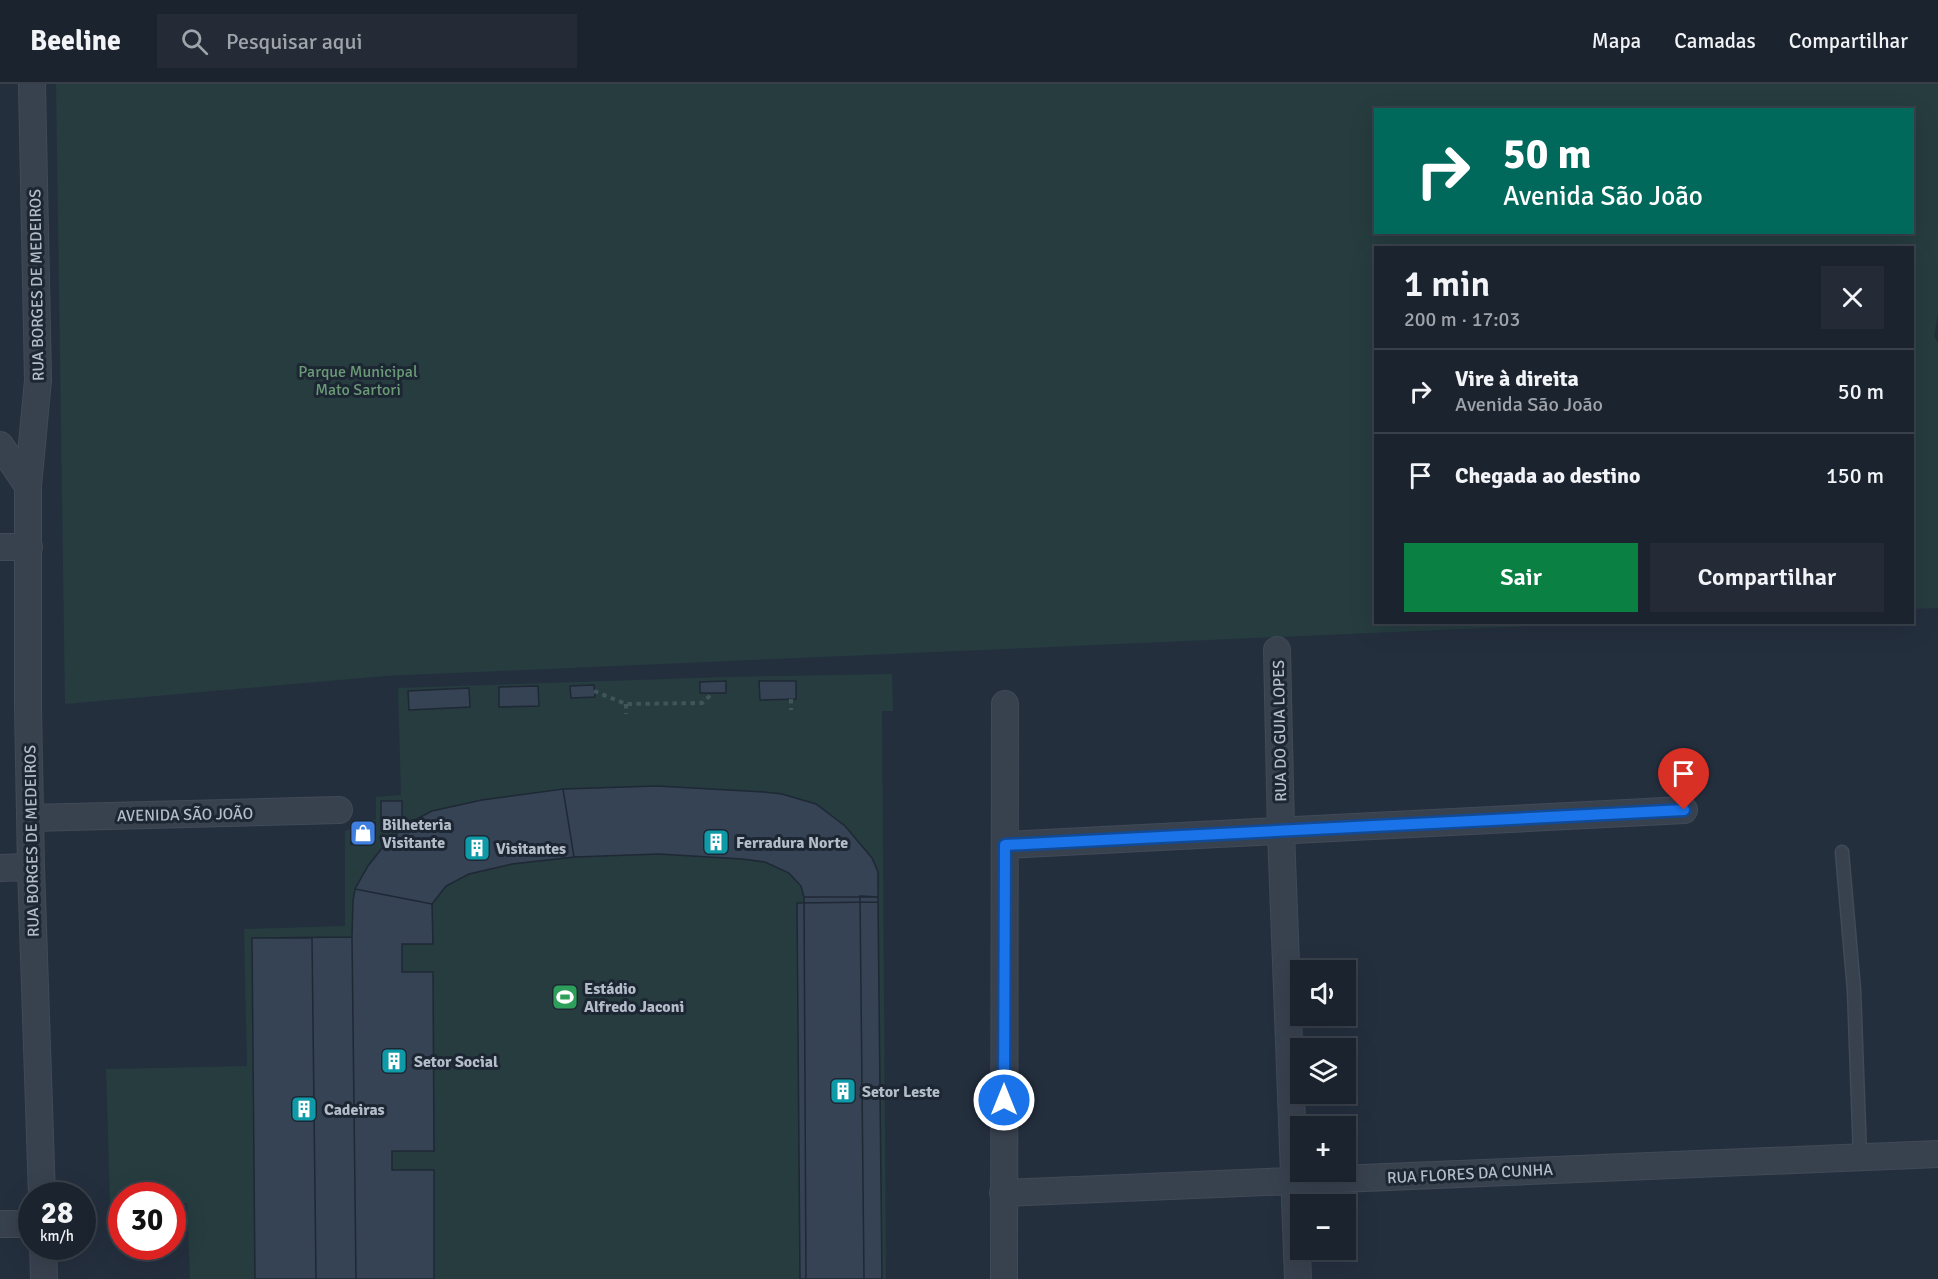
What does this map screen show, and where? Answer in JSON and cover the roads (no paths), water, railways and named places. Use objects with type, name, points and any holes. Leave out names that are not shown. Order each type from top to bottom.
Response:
[{"type":"street","name":"RUA BORGES DE MEDEIROS","points":[[32,84],[38,380],[28,486],[30,818],[42,1182]]},
{"type":"street","points":[[0,445],[28,486]]},
{"type":"street","points":[[0,548],[29,547]]},
{"type":"street","name":"RUA DO GUIA LOPES","points":[[1277,650],[1281,832],[1292,1116]]},
{"type":"street","points":[[1004,1279],[1005,704]]},
{"type":"street","name":"AVENIDA SÃO JOÃO","points":[[30,818],[339,810]]},
{"type":"street","points":[[1005,845],[1684,810]]},
{"type":"street","points":[[0,867],[31,867]]},
{"type":"street","name":"RUA FLORES DA CUNHA","points":[[1356,1178],[1938,1154]]},
{"type":"street","name":"RUA FLORES DA CUNHA","points":[[1003,1193],[1290,1181]]},
{"type":"street","name":"RUA DO GUIA LOPES","points":[[1295,1182],[1298,1279]]},
{"type":"street","points":[[0,1224],[18,1224]]},
{"type":"street","points":[[43,1260],[44,1279]]},
{"type":"lane","points":[[1842,852],[1854,990],[1860,1156]]},
{"type":"place","name":"Bilheteria Visitante","points":[[363,833]]},
{"type":"place","name":"Ferradura Norte","points":[[716,842]]},
{"type":"place","name":"Visitantes","points":[[477,848]]},
{"type":"place","name":"Estádio Alfredo Jaconi","points":[[565,997]]},
{"type":"place","name":"Setor Social","points":[[394,1061]]},
{"type":"place","name":"Setor Leste","points":[[843,1091]]},
{"type":"place","name":"Cadeiras","points":[[304,1109]]},
{"type":"park label","name":"Parque Municipal Mato Sartori","points":[[358,380]]}]
